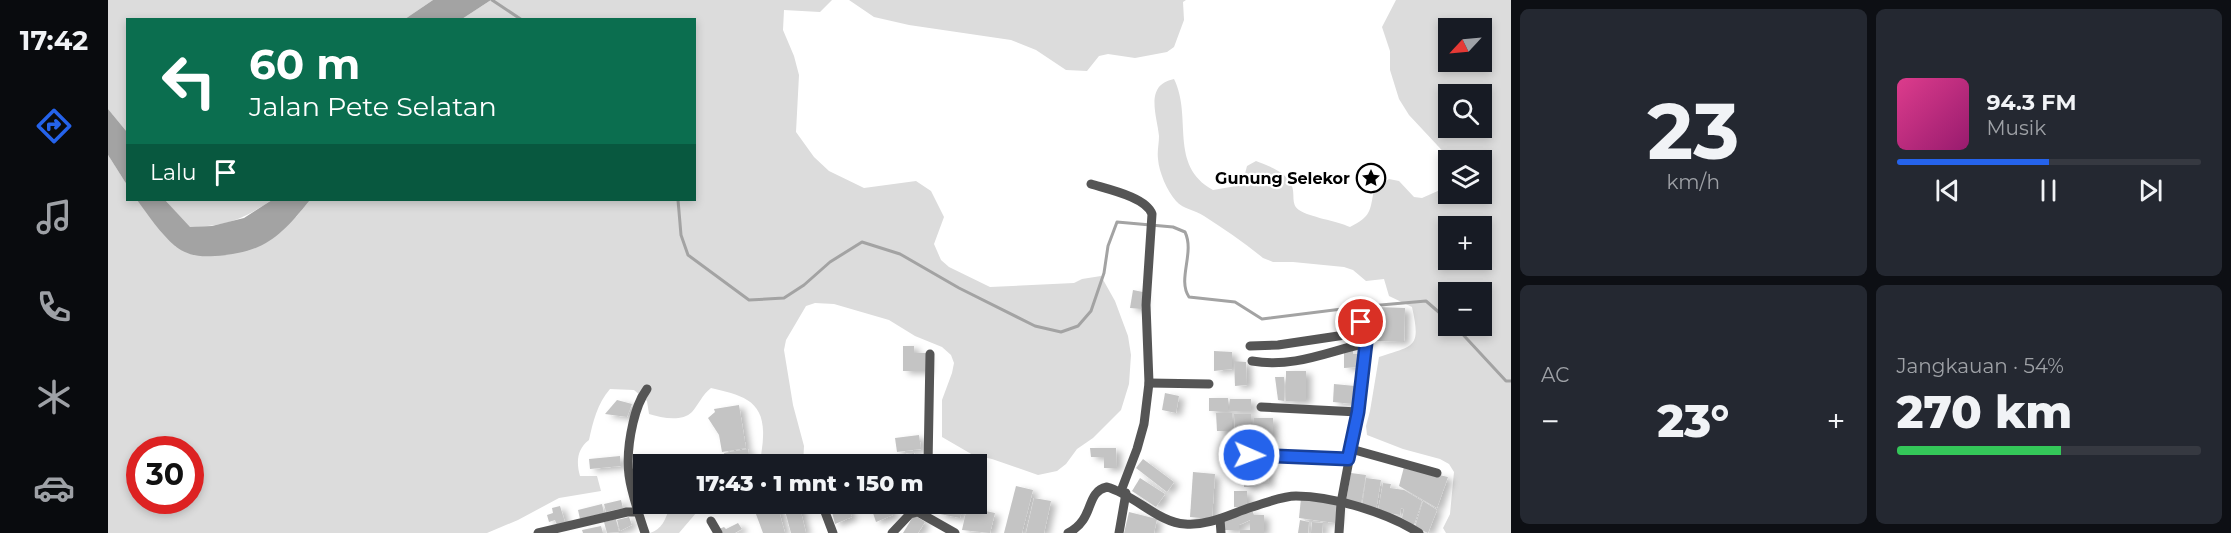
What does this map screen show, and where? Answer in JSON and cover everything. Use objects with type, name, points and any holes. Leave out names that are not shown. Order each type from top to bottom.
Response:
[{"type":"street","points":[[1091,184],[1140,201],[1150,209],[1152,214],[1146,305],[1149,383],[1144,424],[1123,492],[1119,533]]},
{"type":"street","points":[[1250,346],[1278,345],[1363,327],[1366,343],[1358,412],[1341,502],[1339,533]]},
{"type":"street","points":[[1252,361],[1286,363],[1316,358],[1341,348],[1366,343]]},
{"type":"street","points":[[928,454],[930,354]]},
{"type":"street","points":[[1149,383],[1209,384]]},
{"type":"street","points":[[633,497],[629,482],[628,447],[639,400],[647,389]]},
{"type":"street","points":[[1261,407],[1358,412]]},
{"type":"street","points":[[1351,449],[1437,473]]},
{"type":"street","points":[[1249,455],[1348,459]]},
{"type":"street","points":[[1068,533],[1084,519],[1094,495],[1107,487],[1123,492],[1171,522],[1195,525],[1291,497],[1341,502],[1394,519],[1419,533]]},
{"type":"street","points":[[538,533],[633,512]]},
{"type":"street","points":[[891,533],[910,514],[918,512],[956,533]]},
{"type":"street","points":[[638,514],[645,533]]},
{"type":"street","points":[[826,514],[833,533]]},
{"type":"street","points":[[1220,519],[1221,533]]},
{"type":"street","points":[[711,521],[718,533]]},
{"type":"shaded area","points":[[108,0],[433,0],[406,18],[126,18],[126,131],[108,109]]},
{"type":"shaded area","points":[[433,0],[491,0],[464,18],[406,18]]},
{"type":"shaded area","points":[[491,0],[832,0],[820,12],[784,10],[783,30],[799,75],[796,132],[814,157],[829,171],[864,188],[916,181],[931,191],[944,217],[934,244],[941,260],[949,267],[990,287],[1074,283],[1082,279],[1101,276],[1115,301],[1128,336],[1131,355],[1129,384],[1121,410],[1093,438],[1077,449],[1066,464],[1057,471],[1038,475],[987,458],[987,454],[971,454],[942,437],[942,400],[954,363],[951,355],[942,347],[915,336],[889,320],[834,304],[815,303],[806,306],[786,340],[784,350],[793,405],[804,446],[804,454],[761,454],[763,424],[760,414],[749,401],[732,393],[711,388],[692,412],[683,417],[672,418],[649,414],[647,401],[634,390],[610,389],[599,407],[589,440],[582,447],[578,461],[580,476],[597,476],[601,491],[559,498],[518,520],[487,533],[108,533],[108,155],[126,183],[126,201],[138,201],[176,247],[296,217],[309,201],[696,201],[696,18],[464,18]]},
{"type":"shaded area","points":[[849,0],[1186,0],[1183,2],[1184,20],[1174,47],[1167,52],[1135,58],[1108,54],[1099,56],[1087,71],[1066,70],[1036,50],[1011,40],[909,25],[874,17]]},
{"type":"shaded area","points":[[1396,0],[1511,0],[1511,533],[1446,533],[1443,528],[1450,514],[1454,472],[1449,464],[1367,435],[1366,426],[1379,357],[1401,350],[1412,343],[1416,330],[1412,307],[1389,296],[1384,279],[1366,281],[1353,270],[1344,267],[1273,262],[1263,258],[1204,216],[1179,204],[1170,192],[1160,170],[1159,136],[1154,102],[1159,87],[1174,79],[1182,109],[1186,154],[1199,180],[1213,190],[1242,185],[1247,166],[1256,161],[1276,169],[1288,179],[1296,208],[1309,215],[1350,227],[1366,216],[1374,189],[1389,179],[1399,181],[1414,197],[1422,198],[1438,191],[1438,204],[1492,204],[1492,150],[1442,150],[1409,115],[1399,99],[1390,70],[1390,51],[1382,27]]},
{"type":"shaded area","points":[[108,109],[126,131],[126,183],[108,155]]},
{"type":"shaded area","points":[[138,201],[166,201],[190,227],[212,226],[244,218],[270,201],[309,201],[270,241],[259,247],[232,254],[199,256],[189,254],[175,246]]},
{"type":"shaded area","points":[[166,201],[270,201],[233,221],[189,227]]},
{"type":"shaded area","points":[[667,514],[695,514],[679,533],[650,533],[661,525]]},
{"type":"building","points":[[1133,290],[1143,292],[1141,309],[1130,308]]},
{"type":"building","points":[[1377,307],[1405,308],[1404,342],[1376,341]]},
{"type":"building","points":[[903,346],[914,346],[914,353],[926,353],[926,371],[903,371]]},
{"type":"building","points":[[1214,351],[1232,352],[1232,369],[1214,371]]},
{"type":"building","points":[[1344,351],[1359,354],[1359,367],[1344,368]]},
{"type":"building","points":[[1234,361],[1246,362],[1247,385],[1235,386]]},
{"type":"building","points":[[1286,371],[1306,371],[1306,401],[1286,401]]},
{"type":"building","points":[[1275,377],[1284,377],[1284,401],[1278,400]]},
{"type":"building","points":[[1334,384],[1355,386],[1353,404],[1333,402]]},
{"type":"building","points":[[1165,393],[1179,396],[1176,413],[1162,410]]},
{"type":"building","points":[[1209,398],[1228,398],[1228,411],[1209,411]]},
{"type":"building","points":[[1230,399],[1251,399],[1251,411],[1230,411]]},
{"type":"building","points":[[617,400],[632,404],[627,417],[605,414]]},
{"type":"building","points":[[739,405],[746,448],[722,452],[719,435],[708,418],[715,412],[714,409]]},
{"type":"building","points":[[1216,413],[1232,413],[1232,431],[1217,431]]},
{"type":"building","points":[[1234,414],[1251,414],[1251,431],[1235,431]]},
{"type":"building","points":[[1254,418],[1273,418],[1273,436],[1254,436]]},
{"type":"building","points":[[919,435],[921,449],[897,452],[895,438]]},
{"type":"building","points":[[1090,448],[1116,448],[1117,468],[1104,468],[1104,457],[1091,457]]},
{"type":"building","points":[[748,449],[749,454],[724,454]]},
{"type":"building","points":[[620,456],[621,466],[590,469],[589,459]]},
{"type":"building","points":[[1143,459],[1174,482],[1167,492],[1136,468]]},
{"type":"building","points":[[1257,459],[1268,459],[1269,484],[1257,484]]},
{"type":"building","points":[[1244,460],[1256,460],[1256,487],[1244,487]]},
{"type":"building","points":[[1404,467],[1448,477],[1437,508],[1399,486]]},
{"type":"building","points":[[1193,472],[1215,474],[1212,519],[1190,517]]},
{"type":"building","points":[[1351,473],[1366,475],[1361,504],[1346,501]]},
{"type":"building","points":[[1140,478],[1165,494],[1156,507],[1132,491]]},
{"type":"building","points":[[1366,478],[1381,480],[1376,510],[1362,507]]},
{"type":"building","points":[[1383,483],[1391,484],[1390,488],[1404,490],[1422,501],[1414,525],[1402,518],[1404,509],[1401,508],[1400,515],[1378,511]]},
{"type":"building","points":[[1016,486],[1033,490],[1022,533],[1004,533]]},
{"type":"building","points":[[1234,491],[1247,491],[1247,507],[1234,507]]},
{"type":"building","points":[[1034,498],[1051,501],[1044,533],[1026,533]]},
{"type":"building","points":[[1301,498],[1337,503],[1335,523],[1299,518]]},
{"type":"building","points":[[621,500],[623,508],[606,512],[604,504]]},
{"type":"building","points":[[1423,501],[1437,510],[1428,533],[1415,527]]},
{"type":"building","points":[[602,504],[604,513],[580,519],[578,510]]},
{"type":"building","points":[[560,506],[565,522],[557,525],[555,520],[549,522],[547,515],[553,513],[552,508]]},
{"type":"building","points":[[1252,510],[1254,515],[1264,515],[1264,533],[1240,533],[1240,530],[1250,530],[1250,520],[1239,525],[1239,530],[1224,530],[1224,521]]},
{"type":"building","points":[[987,511],[995,513],[990,533],[962,530],[965,514],[987,514]]},
{"type":"building","points":[[1129,512],[1157,519],[1154,533],[1124,533]]},
{"type":"building","points":[[756,514],[780,514],[785,533],[763,533]]},
{"type":"building","points":[[786,514],[801,514],[806,533],[791,533]]},
{"type":"building","points":[[832,514],[851,514],[852,517],[835,524]]},
{"type":"building","points":[[873,514],[893,514],[893,515],[876,522]]},
{"type":"building","points":[[940,514],[961,514],[960,518]]},
{"type":"building","points":[[914,515],[925,522],[918,533],[903,533]]},
{"type":"building","points":[[629,517],[632,525],[620,531],[617,520]]},
{"type":"building","points":[[616,519],[619,532],[607,533],[604,522]]},
{"type":"building","points":[[1300,520],[1309,522],[1308,533],[1298,533]]},
{"type":"building","points":[[1312,522],[1323,523],[1322,533],[1311,533]]},
{"type":"building","points":[[738,523],[742,529],[735,533],[721,533],[719,529],[724,527],[726,529]]},
{"type":"building","points":[[601,526],[603,533],[583,533],[582,530]]},
{"type":"waterway","points":[[492,0],[519,18]]},
{"type":"waterway","points":[[678,201],[681,235],[688,255],[749,300],[784,298],[804,285],[830,262],[862,242],[900,254],[959,288],[1035,326],[1061,332],[1078,326],[1091,311],[1104,273],[1108,246],[1117,222],[1173,227],[1185,232],[1188,240],[1185,282],[1189,297],[1235,302],[1262,319],[1426,301],[1438,311]]},
{"type":"waterway","points":[[1464,336],[1506,381],[1511,381]]},
{"type":"place","name":"Gunung Selekor","points":[[1371,178]]},
{"type":"route","points":[[1249,455],[1348,459],[1358,412],[1366,343],[1361,322]]}]
